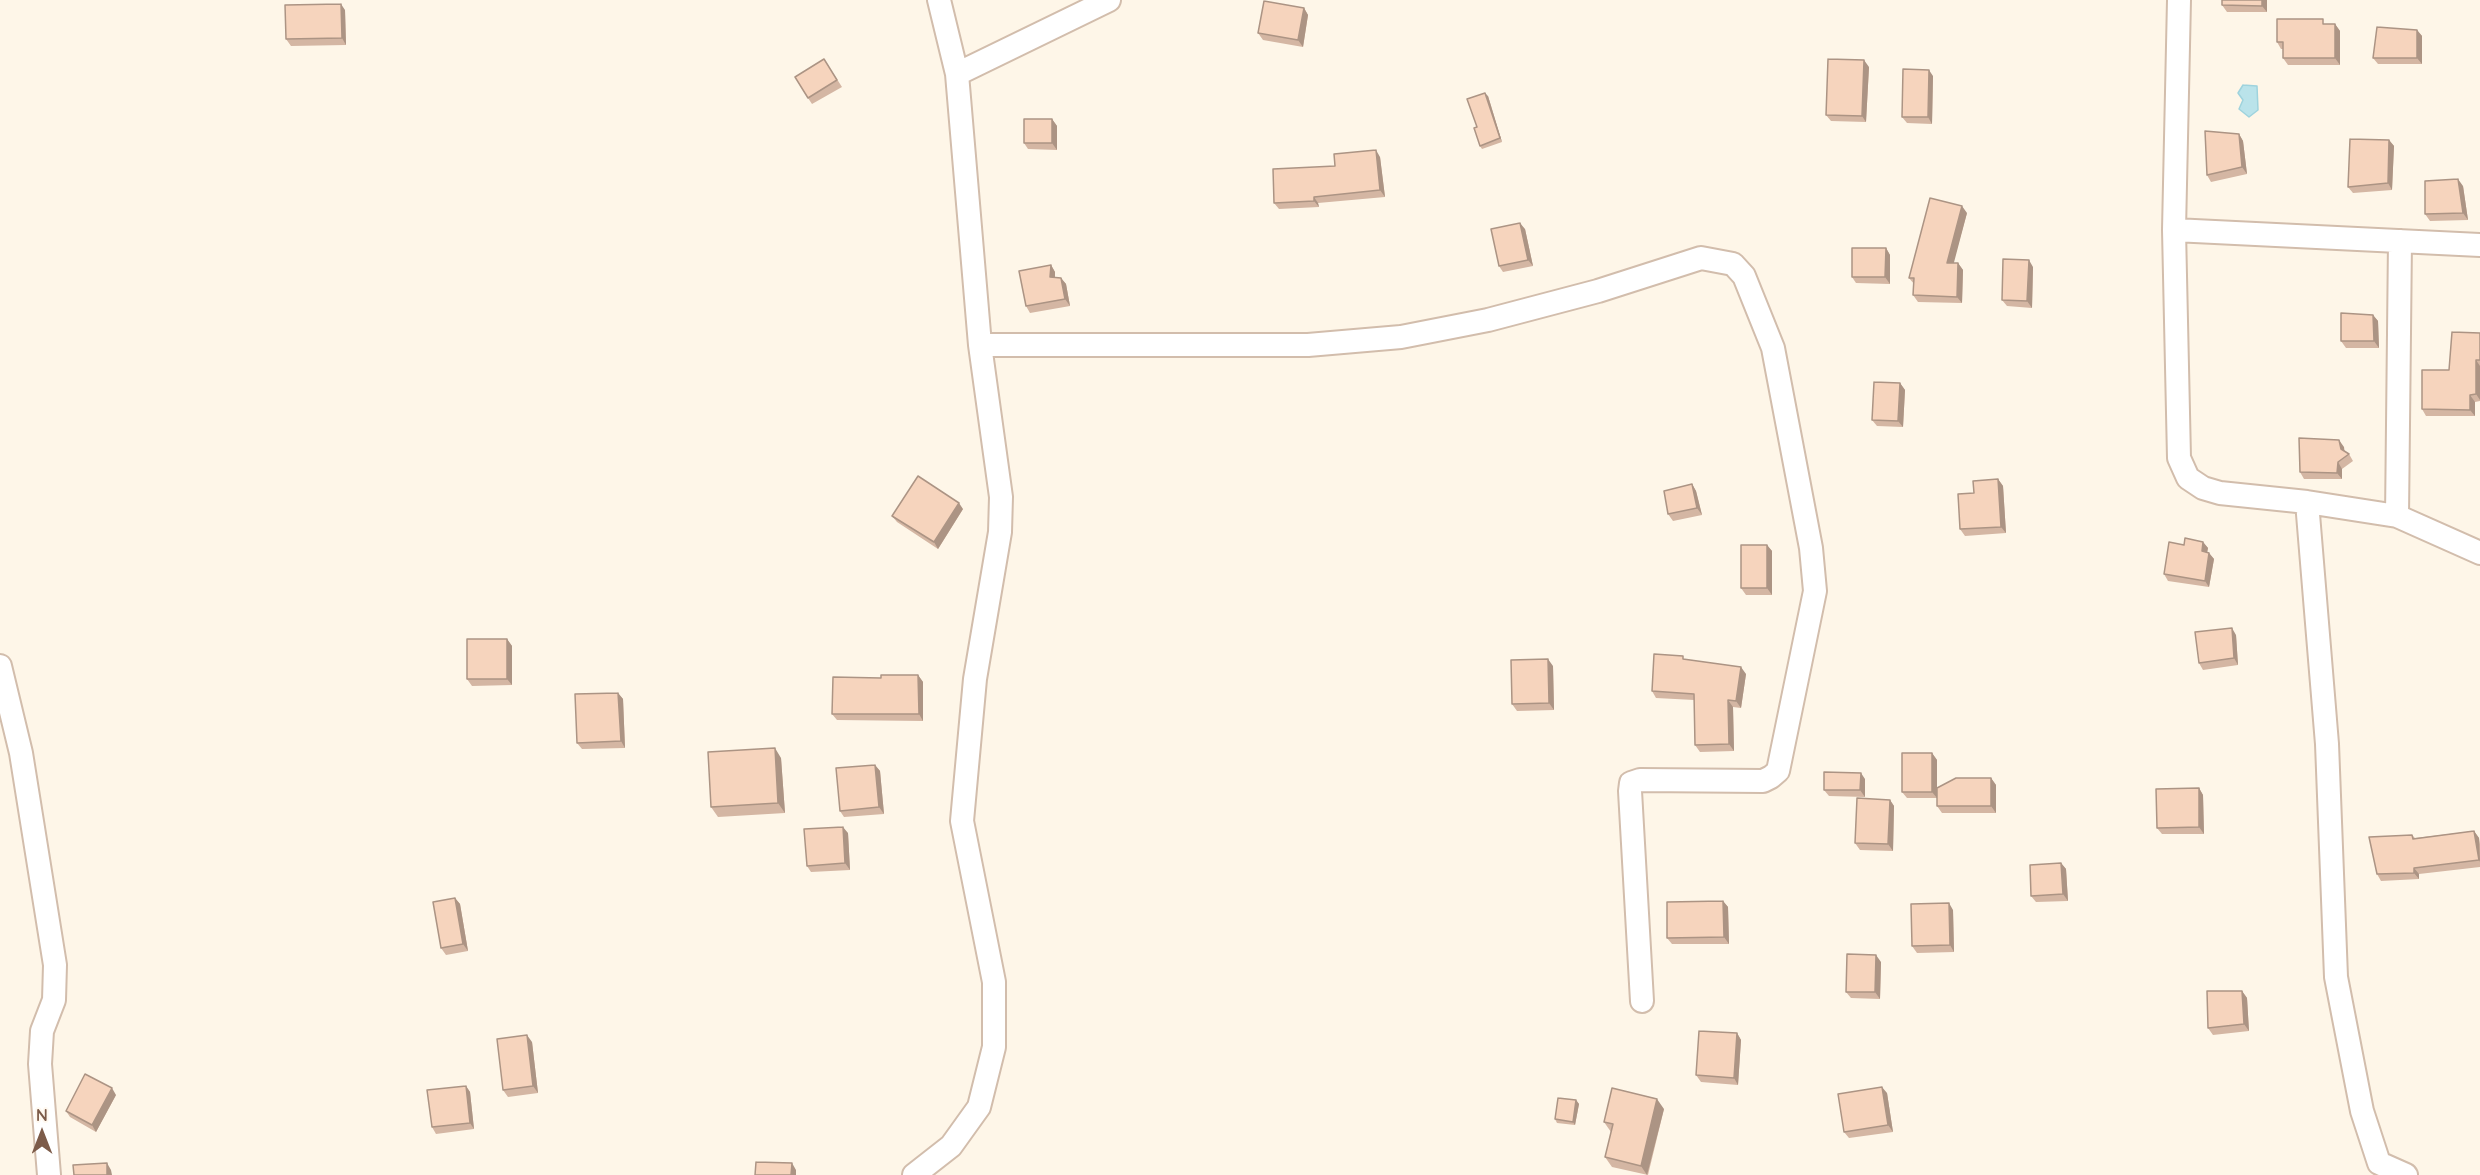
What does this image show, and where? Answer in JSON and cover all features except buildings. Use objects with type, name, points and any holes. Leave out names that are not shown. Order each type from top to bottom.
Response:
[{"type":"street","points":[[914,1175],[951,1146],[979,1107],[994,1047],[993,982],[962,821],[975,679],[1000,532],[1001,497],[980,345],[957,74],[939,0]]},
{"type":"street","points":[[957,74],[1109,0]]},
{"type":"street","points":[[2179,0],[2174,230],[2179,458],[2188,478],[2204,488],[2220,493],[2307,502],[2397,516],[2480,553]]},
{"type":"street","points":[[2174,230],[2480,245]]},
{"type":"street","points":[[2397,516],[2400,241]]},
{"type":"street","points":[[980,345],[1308,345],[1401,337],[1488,320],[1599,291],[1701,258],[1733,264],[1744,276],[1773,348],[1811,548],[1815,591],[1778,771],[1763,781],[1640,780],[1631,783],[1642,1001]]},
{"type":"street","points":[[2307,502],[2327,744],[2336,977],[2362,1111],[2379,1163],[2406,1175]]},
{"type":"street","points":[[0,666],[21,753],[55,965],[54,1000],[42,1031],[40,1064],[49,1175]]},
{"type":"water","points":[[2243,85],[2257,86],[2258,110],[2249,117],[2239,109],[2243,100],[2238,93]]}]
